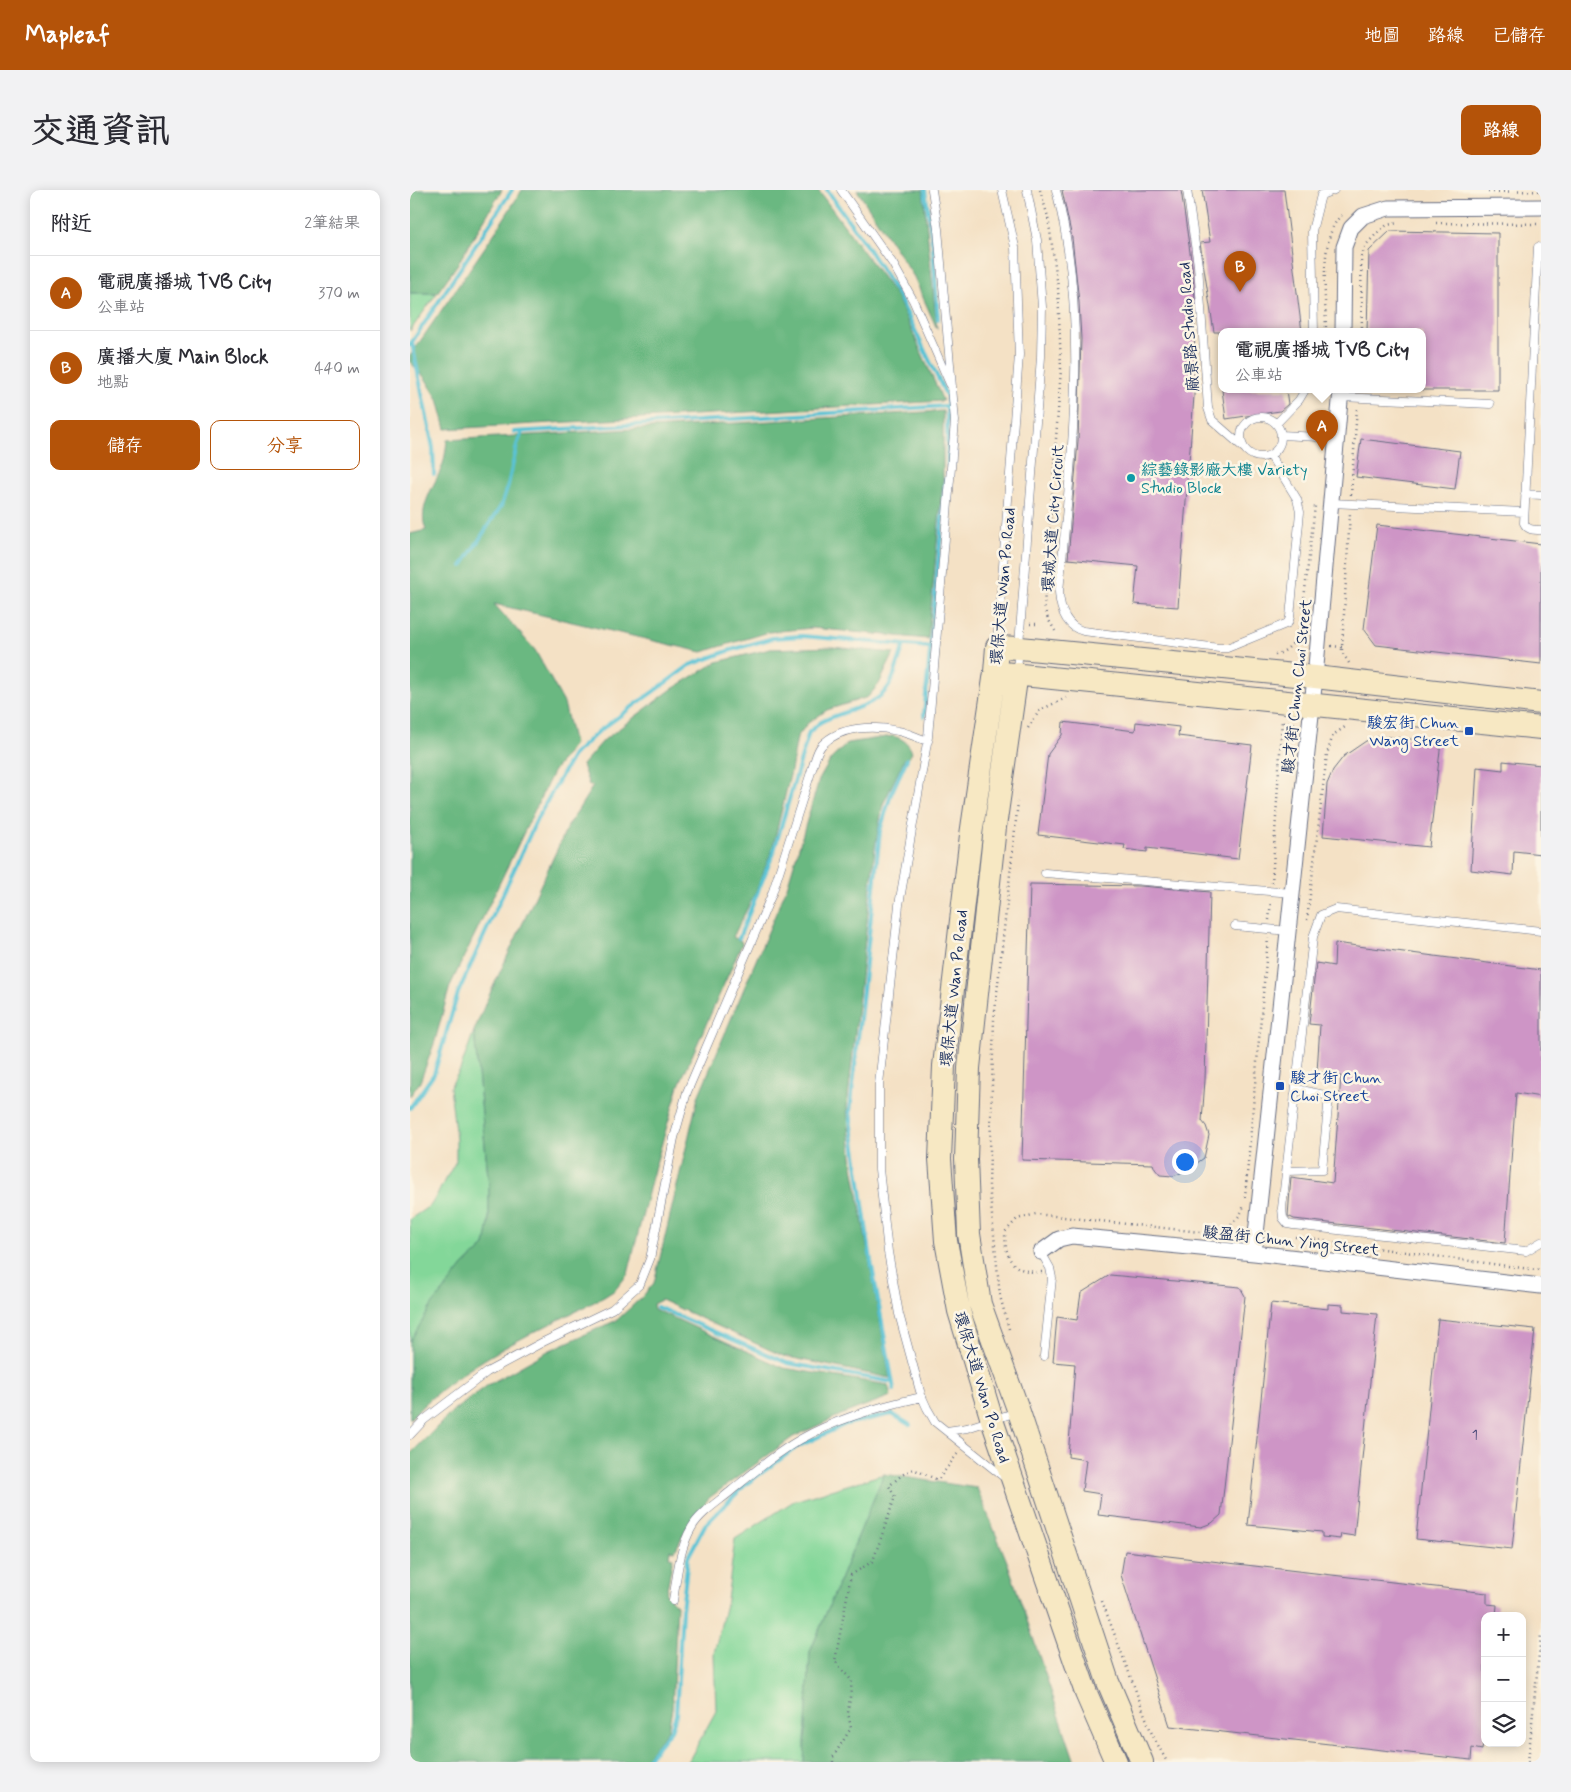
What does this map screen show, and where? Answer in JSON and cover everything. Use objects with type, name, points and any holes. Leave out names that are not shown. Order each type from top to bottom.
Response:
[{"type":"main road","points":[[997,647],[1315,677],[1541,703]]},
{"type":"main road","name":"環保大道 Wan Po Road","points":[[997,647],[971,835],[944,1066],[940,1159],[946,1241],[959,1311],[992,1420],[1086,1693],[1116,1762]]},
{"type":"main road","points":[[995,672],[1312,703],[1541,728]]},
{"type":"main road","name":"環保大道 Wan Po Road","points":[[1017,673],[994,827],[969,1068],[966,1159],[969,1234],[980,1304],[1019,1412],[1108,1682],[1142,1762]]},
{"type":"street","points":[[1342,328],[1344,247],[1352,228],[1363,216],[1388,208],[1541,208]]},
{"type":"street","name":"駿才街 Chun Choi Street","points":[[1254,1253],[1315,677],[1341,394]]},
{"type":"street","name":"駿盈街 Chun Ying Street","points":[[1041,1252],[1059,1239],[1072,1236],[1254,1253],[1541,1286]]},
{"type":"lane","points":[[841,190],[893,264],[913,300],[952,390]]},
{"type":"lane","points":[[920,1391],[899,1314],[888,1252],[880,1169],[879,1084],[899,905],[928,741],[955,421],[938,229],[932,190]]},
{"type":"lane","name":"環保大道 Wan Po Road","points":[[997,647],[1019,355],[1015,248],[1002,190]]},
{"type":"lane","name":"環保大道 Wan Po Road","points":[[1017,673],[1042,357],[1042,307],[1037,240],[1027,190]]},
{"type":"lane","name":"環城大道 City Circuit","points":[[1056,190],[1065,225],[1072,275],[1075,375],[1069,481],[1059,592],[1060,604],[1070,624],[1076,629],[1083,631],[1227,648],[1288,623],[1300,512],[1297,499],[1270,455]]},
{"type":"lane","name":"廠景路 Studio Road","points":[[1187,190],[1198,265],[1208,408],[1212,420],[1244,448]]},
{"type":"lane","points":[[1314,328],[1312,231],[1319,192],[1334,190]]},
{"type":"lane","points":[[1538,246],[1539,270],[1524,523],[1530,530],[1541,530]]},
{"type":"lane","points":[[1276,424],[1303,393]]},
{"type":"lane","points":[[1341,394],[1358,398],[1490,404]]},
{"type":"lane","points":[[1264,417],[1273,420],[1281,435],[1279,447],[1270,455],[1261,457],[1244,448],[1241,433],[1249,421],[1264,417]]},
{"type":"lane","points":[[1281,435],[1337,438]]},
{"type":"lane","points":[[1525,494],[1541,495]]},
{"type":"lane","points":[[1331,503],[1524,512]]},
{"type":"lane","points":[[410,1435],[424,1420],[487,1372],[543,1342],[612,1309],[640,1284],[650,1259],[674,1138],[687,1092],[772,894],[812,766],[821,746],[833,736],[850,730],[873,727],[899,731],[928,741]]},
{"type":"lane","points":[[1045,873],[1293,894]]},
{"type":"lane","points":[[1541,931],[1336,909],[1321,915],[1313,937],[1283,1218],[1288,1224],[1293,1225],[1526,1251],[1541,1242]]},
{"type":"lane","points":[[1235,926],[1289,931]]},
{"type":"lane","points":[[1287,1171],[1322,1170],[1329,1096],[1297,1089]]},
{"type":"lane","points":[[1041,1252],[1050,1268],[1052,1278],[1044,1356]]},
{"type":"lane","points":[[674,1601],[680,1560],[692,1526],[706,1512],[763,1464],[801,1439],[865,1412],[922,1397],[935,1422],[1014,1486]]},
{"type":"lane","points":[[946,1431],[967,1428],[1019,1412]]},
{"type":"path","points":[[1040,190],[1048,217],[1058,287],[1061,369],[1044,606],[1059,638]]},
{"type":"path","points":[[1483,192],[1541,191]]},
{"type":"path","points":[[1326,328],[1326,250],[1337,219],[1345,213]]},
{"type":"path","points":[[1362,328],[1361,257],[1366,245],[1376,234],[1387,225],[1400,223]]},
{"type":"path","points":[[1428,223],[1541,224]]},
{"type":"path","points":[[1354,667],[1346,661],[1342,647],[1358,398]]},
{"type":"path","points":[[1280,654],[1288,649],[1298,634],[1316,497]]},
{"type":"path","points":[[1027,732],[1029,725],[1040,710],[1064,698]]},
{"type":"path","points":[[1228,1226],[1238,1217],[1244,1207],[1269,929],[1283,723]]},
{"type":"path","points":[[1329,744],[1333,735],[1346,726]]},
{"type":"path","points":[[1010,1332],[1000,1296],[989,1186],[994,1020],[1019,794]]},
{"type":"path","points":[[1294,1236],[1541,1269]]},
{"type":"path","points":[[833,1762],[833,1758],[851,1728],[848,1713],[852,1681],[836,1661],[851,1575],[873,1560],[895,1497],[889,1486],[913,1469],[938,1480],[964,1446]]},
{"type":"path","points":[[1101,1600],[1152,1734],[1166,1762]]},
{"type":"path","points":[[1528,1762],[1541,1634]]},
{"type":"green space","points":[[410,190],[502,190],[457,265],[437,293],[410,293]]},
{"type":"green space","points":[[522,190],[818,190],[897,297],[943,401],[446,429],[438,399],[425,378],[410,362],[410,356]]},
{"type":"green space","points":[[857,190],[923,190],[937,329],[914,277]]},
{"type":"green space","points":[[410,293],[437,293],[410,331]]},
{"type":"green space","points":[[943,411],[943,479],[928,639],[812,628],[769,632],[702,652],[494,604],[535,650],[564,703],[574,744],[553,772],[450,986],[435,1041],[420,1082],[410,1096],[410,534],[426,530],[424,522],[425,506],[443,464],[447,440]]},
{"type":"green space","points":[[832,647],[894,653],[879,684],[868,697],[827,710],[808,723],[797,737],[772,850],[757,889],[733,937],[741,941],[742,944],[679,1085],[652,1177],[628,1274],[615,1290],[604,1297],[526,1336],[476,1365],[430,1399],[410,1419],[410,1341],[432,1305],[464,1265],[485,1246],[489,1223],[489,1187],[474,1031],[568,826],[593,786],[589,785],[582,765],[604,740],[672,689],[717,662],[770,649]]},
{"type":"green space","points":[[893,736],[905,741],[912,752],[909,758],[905,758],[883,804],[875,847],[847,1107],[853,1166],[890,1378],[783,1356],[661,1300],[653,1304],[654,1309],[784,1368],[888,1385],[891,1396],[843,1414],[793,1437],[709,1498],[688,1525],[675,1551],[670,1550],[669,1557],[673,1558],[666,1594],[677,1605],[672,1709],[668,1730],[643,1762],[410,1762],[410,1454],[452,1412],[488,1385],[548,1351],[617,1320],[654,1283],[698,1097],[787,887],[819,780],[831,759],[848,743]]},
{"type":"green space","points":[[474,1031],[489,1187],[489,1223],[485,1246],[464,1265],[410,1341],[410,1219],[431,1205],[456,1161],[456,1140],[450,1087],[460,1070]]},
{"type":"green space","points":[[884,1474],[810,1652],[804,1762],[688,1762],[716,1711],[714,1653],[727,1600],[735,1539],[794,1501]]},
{"type":"green space","points":[[884,1474],[977,1488],[1008,1564],[1075,1762],[804,1762],[810,1652]]},
{"type":"building","name":"綜藝錄影廠大樓 Variety Studio Block","points":[[1062,190],[1181,190],[1195,299],[1194,396],[1178,607],[1134,604],[1138,566],[1068,559],[1078,441],[1081,339],[1072,238]]},
{"type":"building","points":[[1202,190],[1284,190],[1301,328],[1218,328],[1218,332],[1214,332],[1200,243],[1210,242]]},
{"type":"building","points":[[1390,231],[1498,233],[1498,390],[1426,390],[1426,328],[1367,328],[1369,251]]},
{"type":"building","points":[[1222,393],[1286,393],[1288,404],[1280,411],[1226,419]]},
{"type":"building","points":[[1361,439],[1460,451],[1455,489],[1356,477]]},
{"type":"building","points":[[1377,525],[1541,544],[1541,664],[1376,645],[1364,629]]},
{"type":"building","points":[[1063,722],[1135,731],[1136,722],[1179,727],[1178,736],[1252,745],[1238,859],[1147,848],[1147,852],[1124,849],[1125,845],[1038,835],[1048,754],[1062,735]]},
{"type":"building","points":[[1379,736],[1441,742],[1429,847],[1323,836],[1327,784],[1333,770],[1344,756],[1366,741]]},
{"type":"building","points":[[1503,761],[1541,765],[1541,854],[1514,851],[1513,875],[1471,870],[1477,767],[1503,770]]},
{"type":"building","points":[[1030,884],[1141,886],[1210,892],[1205,1080],[1202,1121],[1209,1135],[1204,1158],[1186,1171],[1173,1176],[1160,1175],[1153,1164],[1022,1160]]},
{"type":"building","points":[[1335,943],[1541,970],[1541,1097],[1516,1093],[1505,1243],[1294,1219],[1288,1216],[1291,1177],[1333,1183],[1341,1076],[1317,1072],[1320,1025],[1309,1024],[1316,963],[1334,966]]},
{"type":"building","points":[[1110,1275],[1240,1287],[1245,1296],[1221,1515],[1212,1523],[1201,1527],[1098,1515],[1101,1494],[1082,1491],[1086,1460],[1068,1457],[1075,1364],[1053,1362],[1057,1317],[1077,1320],[1081,1293]]},
{"type":"building","points":[[1271,1303],[1328,1309],[1328,1304],[1343,1305],[1343,1311],[1377,1314],[1354,1536],[1341,1534],[1340,1539],[1322,1537],[1322,1532],[1248,1525]]},
{"type":"building","points":[[1438,1319],[1535,1329],[1512,1549],[1416,1539]]},
{"type":"building","points":[[1125,1551],[1487,1593],[1487,1604],[1497,1605],[1496,1612],[1481,1612],[1482,1750],[1472,1748],[1471,1760],[1170,1726],[1121,1575]]},
{"type":"waterway","points":[[410,345],[512,190]]},
{"type":"waterway","points":[[827,190],[898,295],[947,397],[948,465]]},
{"type":"waterway","points":[[925,190],[933,245],[938,319]]},
{"type":"waterway","points":[[412,343],[433,448],[434,474]]},
{"type":"waterway","points":[[514,432],[947,406]]},
{"type":"waterway","points":[[462,566],[501,506],[522,432]]},
{"type":"waterway","points":[[924,716],[946,479]]},
{"type":"waterway","points":[[410,1108],[434,1074],[458,993],[537,819],[573,755],[599,731],[690,665],[728,651],[773,638],[802,636],[930,647]]},
{"type":"waterway","points":[[739,938],[773,854],[809,732],[821,722],[868,704],[883,693],[894,676],[904,645]]},
{"type":"waterway","points":[[894,1390],[871,1261],[850,1112],[880,831],[891,794],[907,759]]},
{"type":"waterway","points":[[657,1307],[787,1363],[892,1382]]},
{"type":"waterway","points":[[645,1762],[671,1730],[676,1715],[682,1610],[688,1557],[705,1525],[745,1485],[797,1447],[846,1424],[892,1414],[910,1425]]},
{"type":"place","name":"廣播大廈 Main Block","points":[[1240,292]]},
{"type":"place","name":"電視廣播城 TVB City","points":[[1322,451]]},
{"type":"place","name":"綜藝錄影廠大樓 Variety Studio Block","points":[[1131,478]]},
{"type":"place","name":"駿宏街 Chun Wang Street","points":[[1469,731]]},
{"type":"place","name":"駿才街 Chun Choi Street","points":[[1280,1086]]}]
